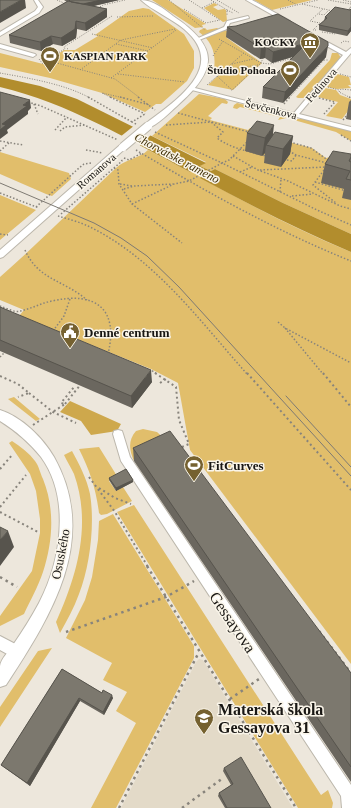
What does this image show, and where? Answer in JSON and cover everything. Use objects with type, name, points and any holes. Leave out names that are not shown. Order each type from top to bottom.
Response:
[{"type":"street","points":[[0,34],[37,12],[41,7],[36,0]]},
{"type":"street","points":[[144,0],[190,30],[198,39],[226,28],[228,22],[248,17]]},
{"type":"street","points":[[248,0],[294,26]]},
{"type":"street","points":[[226,28],[230,31]]},
{"type":"street","name":"Fedinova","points":[[295,114],[349,53],[312,36]]},
{"type":"street","name":"Romanova","points":[[0,255],[123,145],[150,128],[200,76],[206,63],[205,50],[198,39]]},
{"type":"street","points":[[0,46],[32,55]]},
{"type":"street","name":"Ševčenkova","points":[[190,85],[351,129]]},
{"type":"street","name":"Osuského","points":[[0,415],[23,430],[39,445],[54,468],[66,505],[66,532],[62,562],[52,590],[41,614],[18,653],[0,679]]},
{"type":"street","name":"Gessayova","points":[[118,434],[125,458],[348,794],[350,808]]},
{"type":"street","points":[[0,643],[18,653]]},
{"type":"path","points":[[57,0],[66,4]]},
{"type":"path","points":[[94,10],[103,5],[125,0]]},
{"type":"path","points":[[169,0],[206,23],[220,20],[189,0]]},
{"type":"path","points":[[211,0],[242,19]]},
{"type":"path","points":[[202,8],[218,0],[248,17]]},
{"type":"path","points":[[288,0],[297,5]]},
{"type":"path","points":[[270,12],[318,0]]},
{"type":"path","points":[[328,0],[351,7]]},
{"type":"path","points":[[343,0],[351,2]]},
{"type":"path","points":[[301,4],[337,11]]},
{"type":"path","points":[[178,6],[211,34],[260,64]]},
{"type":"path","points":[[227,10],[232,9]]},
{"type":"path","points":[[323,9],[310,21],[320,23],[313,30],[336,35]]},
{"type":"path","points":[[227,10],[228,22]]},
{"type":"path","points":[[318,13],[324,15],[329,10]]},
{"type":"path","points":[[112,16],[46,60],[115,79],[152,106],[156,111]]},
{"type":"path","points":[[117,17],[153,16]]},
{"type":"path","points":[[80,70],[121,40],[179,28],[111,78]]},
{"type":"path","points":[[92,34],[153,48]]},
{"type":"path","points":[[213,56],[223,41]]},
{"type":"path","points":[[116,44],[148,51]]},
{"type":"path","points":[[206,86],[244,53]]},
{"type":"path","points":[[224,70],[260,64],[270,64],[295,58],[292,54]]},
{"type":"path","points":[[38,58],[43,64]]},
{"type":"path","points":[[230,92],[260,64],[263,58]]},
{"type":"path","points":[[230,65],[252,59]]},
{"type":"path","points":[[318,59],[328,60]]},
{"type":"path","points":[[283,105],[324,60]]},
{"type":"path","points":[[211,72],[220,73]]},
{"type":"path","points":[[0,73],[29,78],[81,93],[139,125]]},
{"type":"path","points":[[117,74],[190,85]]},
{"type":"path","points":[[338,74],[351,78]]},
{"type":"path","points":[[217,76],[232,90]]},
{"type":"path","points":[[326,87],[339,90],[344,88],[351,90]]},
{"type":"path","points":[[339,90],[339,93],[351,98]]},
{"type":"path","points":[[150,115],[102,93],[152,106]]},
{"type":"path","points":[[317,97],[335,102],[323,115]]},
{"type":"path","points":[[27,102],[85,125],[123,145]]},
{"type":"path","points":[[34,104],[38,114]]},
{"type":"path","points":[[343,120],[351,110]]},
{"type":"path","points":[[176,112],[255,134]]},
{"type":"path","points":[[132,122],[145,114]]},
{"type":"path","points":[[55,130],[60,126],[66,117]]},
{"type":"path","points":[[161,125],[211,122],[223,132],[217,138],[227,147],[270,157]]},
{"type":"path","points":[[60,132],[65,127],[85,125]]},
{"type":"path","points":[[150,128],[290,197],[351,224]]},
{"type":"path","points":[[119,184],[134,186],[174,184],[189,181],[229,160],[251,138]]},
{"type":"path","points":[[0,141],[23,145]]},
{"type":"path","points":[[285,141],[311,148],[328,161]]},
{"type":"path","points":[[0,151],[10,142]]},
{"type":"path","points":[[246,143],[252,145]]},
{"type":"path","points":[[284,147],[296,155],[329,164],[327,166]]},
{"type":"path","points":[[86,150],[105,153]]},
{"type":"path","points":[[136,150],[189,181],[313,246],[351,261]]},
{"type":"path","points":[[124,158],[129,160],[142,153]]},
{"type":"path","points":[[287,160],[292,161],[296,155]]},
{"type":"path","points":[[234,156],[258,170],[351,210]]},
{"type":"path","points":[[36,207],[84,164],[94,162]]},
{"type":"path","points":[[258,170],[327,166]]},
{"type":"path","points":[[327,166],[313,185],[340,206]]},
{"type":"path","points":[[240,172],[252,167]]},
{"type":"path","points":[[113,168],[118,170],[119,184],[132,204],[182,244]]},
{"type":"path","points":[[321,174],[327,175]]},
{"type":"path","points":[[280,192],[281,179]]},
{"type":"path","points":[[315,182],[343,190],[344,188],[348,189]]},
{"type":"path","points":[[132,204],[174,184]]},
{"type":"path","points":[[123,190],[134,186]]},
{"type":"path","points":[[0,193],[40,209]]},
{"type":"path","points":[[290,197],[314,194]]},
{"type":"path","points":[[59,216],[89,226],[122,245],[159,275],[351,490]]},
{"type":"path","points":[[0,234],[9,235]]},
{"type":"path","points":[[25,250],[28,259],[34,267],[53,280],[79,293],[87,300]]},
{"type":"path","points":[[49,335],[64,316],[70,299]]},
{"type":"path","points":[[0,306],[19,312],[33,305],[50,300],[70,299],[87,300],[102,306],[110,320],[109,350],[106,359]]},
{"type":"path","points":[[278,322],[285,328],[351,407]]},
{"type":"path","points":[[285,328],[351,363]]},
{"type":"path","points":[[2,349],[11,353]]},
{"type":"path","points":[[0,357],[6,351]]},
{"type":"path","points":[[147,376],[151,370],[176,387],[179,420],[189,444],[182,447]]},
{"type":"path","points":[[0,376],[18,384],[53,412],[76,423]]},
{"type":"path","points":[[160,383],[166,379]]},
{"type":"path","points":[[77,382],[87,386]]},
{"type":"path","points":[[23,430],[44,419],[65,404],[81,384]]},
{"type":"path","points":[[65,404],[61,403],[74,387]]},
{"type":"path","points":[[18,397],[29,393]]},
{"type":"path","points":[[178,443],[186,453]]},
{"type":"path","points":[[0,469],[13,454]]},
{"type":"path","points":[[0,507],[26,476]]},
{"type":"path","points":[[89,477],[98,488],[107,504],[115,512],[199,652],[230,699],[296,808]]},
{"type":"path","points":[[98,488],[115,498],[131,504]]},
{"type":"path","points":[[0,512],[38,532]]},
{"type":"path","points":[[66,632],[166,597],[203,576]]},
{"type":"path","points":[[0,577],[17,587]]},
{"type":"path","points":[[315,625],[351,673]]},
{"type":"path","points":[[119,808],[199,652]]},
{"type":"path","points":[[230,699],[268,673]]},
{"type":"path","points":[[182,808],[223,778]]},
{"type":"shaded area","points":[[152,0],[168,0],[206,24],[202,25],[203,27],[195,28]]},
{"type":"shaded area","points":[[254,0],[312,0],[272,10]]},
{"type":"shaded area","points":[[214,3],[218,5],[213,7],[218,10],[226,10],[227,21],[223,22],[204,8]]},
{"type":"shaded area","points":[[143,8],[149,9],[184,34],[194,51],[194,68],[187,81],[161,104],[156,104],[145,112],[102,93],[50,78],[0,67],[0,53],[43,64],[64,50],[75,50],[98,36],[95,35],[129,11]]},
{"type":"shaded area","points":[[205,28],[207,30],[217,28],[236,35],[227,38],[262,63],[233,90],[208,85],[221,73],[214,70],[214,54],[208,40],[199,32]]},
{"type":"shaded area","points":[[332,53],[338,53],[341,58],[305,98],[296,97],[330,60]]},
{"type":"shaded area","points":[[337,74],[349,77],[351,85],[348,85],[351,88],[337,89],[327,87]]},
{"type":"shaded area","points":[[325,88],[336,90],[340,95],[351,99],[351,107],[342,119],[326,116],[338,102],[318,97]]},
{"type":"shaded area","points":[[199,94],[225,99],[228,102],[227,104],[222,103],[208,116],[212,118],[210,120],[248,130],[250,128],[280,136],[278,139],[312,148],[326,158],[331,157],[351,166],[351,234],[283,203],[215,169],[211,171],[200,166],[206,162],[152,136]]},
{"type":"shaded area","points":[[237,103],[284,114],[286,118],[278,120],[280,117],[240,107],[237,109],[233,108]]},
{"type":"shaded area","points":[[304,119],[351,131],[351,141],[336,132],[294,120]]},
{"type":"shaded area","points":[[148,150],[190,172],[196,169],[205,175],[201,178],[238,198],[351,252],[351,664],[190,450],[178,383],[151,369],[19,316],[24,310],[0,300],[0,277],[116,168]]},
{"type":"shaded area","points":[[0,152],[69,173],[71,179],[52,196],[46,194],[0,174]]},
{"type":"shaded area","points":[[0,195],[36,210],[0,240]]},
{"type":"shaded area","points":[[14,397],[40,419],[36,421],[8,399]]},
{"type":"shaded area","points":[[70,401],[121,424],[117,431],[91,435],[81,421],[60,412]]},
{"type":"shaded area","points":[[143,429],[157,432],[170,444],[134,461],[130,449],[133,434],[136,431]]},
{"type":"shaded area","points":[[12,441],[30,455],[38,467],[47,490],[51,513],[51,537],[43,572],[24,614],[0,626],[0,616],[32,571],[40,533],[40,519],[36,491],[30,474],[9,443]]},
{"type":"shaded area","points":[[99,447],[117,476],[109,481],[116,491],[123,487],[132,501],[107,514],[101,515],[99,513],[92,480],[79,449]]},
{"type":"shaded area","points":[[72,451],[89,488],[92,531],[89,558],[83,583],[75,604],[60,633],[56,622],[64,604],[76,568],[82,531],[82,512],[79,493],[74,474],[64,455]]},
{"type":"shaded area","points":[[134,505],[321,795],[328,790],[333,803],[332,808],[298,808],[117,512]]},
{"type":"shaded area","points":[[113,514],[194,646],[194,658],[116,808],[91,808],[136,723],[116,711],[127,692],[103,680],[112,663],[66,638],[85,600],[92,577],[98,540],[99,521]]},
{"type":"shaded area","points":[[52,648],[0,727],[0,707],[38,651]]},
{"type":"shaded area","name":"Materská škola Gessayova 31","points":[[199,659],[203,660],[293,808],[121,808],[196,662]]},
{"type":"water","name":"Chorvátske rameno","points":[[0,77],[40,86],[77,99],[206,163],[200,166],[211,171],[215,169],[283,203],[351,234],[351,252],[294,226],[200,178],[205,174],[196,169],[190,172],[74,112],[25,94],[0,87]]},
{"type":"pier","points":[[135,125],[152,134],[138,147],[120,137]]},
{"type":"building","points":[[0,0],[21,0],[0,12]]},
{"type":"building","points":[[69,0],[101,0],[83,4],[71,2]]},
{"type":"building","points":[[68,1],[107,9],[85,23],[76,21],[75,29],[61,38],[51,36],[40,42],[9,35]]},
{"type":"building","points":[[335,7],[351,9],[351,27],[348,31],[319,25],[327,18],[325,17]]},
{"type":"building","points":[[278,14],[328,42],[328,46],[285,92],[263,87],[307,43],[273,52],[266,47],[261,48],[227,27],[236,26]]},
{"type":"building","points":[[0,92],[30,100],[23,105],[27,106],[2,124],[6,125],[0,130]]},
{"type":"building","points":[[257,121],[274,125],[265,138],[247,133]]},
{"type":"building","points":[[275,132],[293,136],[283,149],[266,145]]},
{"type":"building","points":[[333,151],[351,154],[349,161],[351,162],[351,180],[346,179],[350,171],[325,164]]},
{"type":"building","points":[[0,307],[151,370],[131,396],[0,340]]},
{"type":"building","points":[[170,431],[351,673],[351,767],[133,448]]},
{"type":"building","points":[[126,469],[133,480],[116,488],[109,478]]},
{"type":"building","points":[[0,527],[8,531],[0,540]]},
{"type":"building","points":[[62,669],[102,693],[103,690],[112,695],[103,712],[79,698],[27,783],[1,765]]},
{"type":"building","points":[[241,757],[271,808],[227,808],[219,793],[233,784],[224,768]]},
{"type":"tram line","points":[[0,183],[94,223],[121,238],[147,256],[179,287],[351,476]]},
{"type":"tram line","points":[[286,396],[351,467]]},
{"type":"place","name":"KOCKY","points":[[310,59]]},
{"type":"place","name":"KASPIAN PARK","points":[[50,73]]},
{"type":"place","name":"Štúdio Pohoda","points":[[290,87]]},
{"type":"place","name":"Denné centrum","points":[[70,349]]},
{"type":"place","name":"FitCurves","points":[[194,482]]},
{"type":"place","name":"Materská škola Gessayova 31","points":[[204,735]]}]
